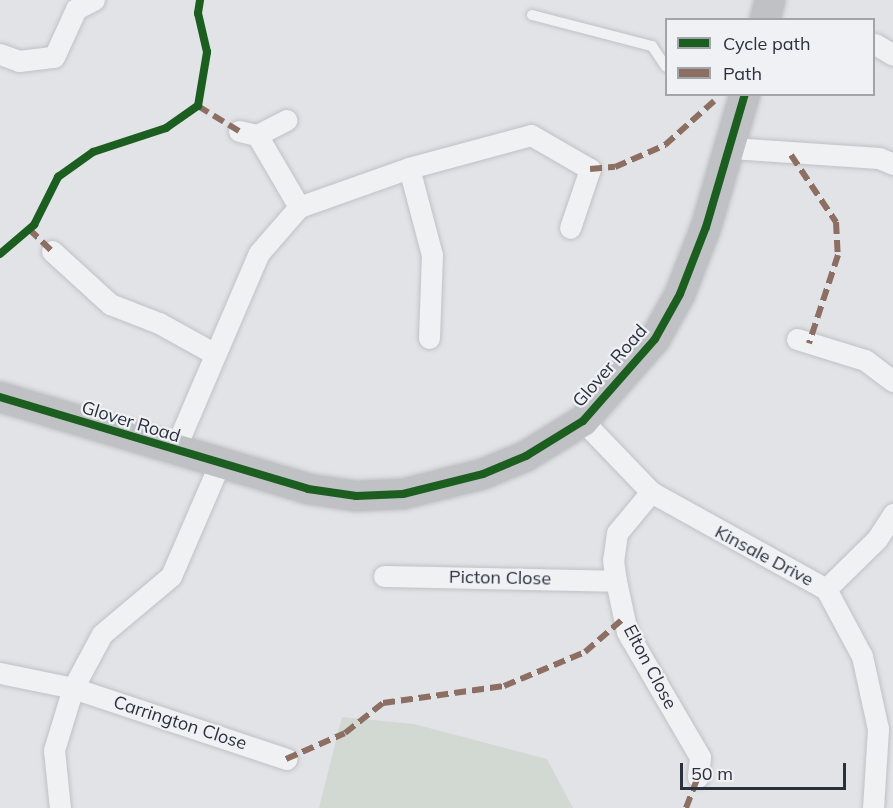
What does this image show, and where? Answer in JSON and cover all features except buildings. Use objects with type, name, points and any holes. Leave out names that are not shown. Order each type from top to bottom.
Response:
[{"type":"street","points":[[766,18],[770,0]]},
{"type":"street","points":[[0,54],[19,61],[54,57],[81,3]]},
{"type":"street","name":"Glover Road","points":[[0,397],[219,465],[308,489],[356,496],[403,494],[483,474],[526,456],[583,421],[655,339],[680,294],[732,148],[745,96]]},
{"type":"street","points":[[286,120],[248,133],[298,207]]},
{"type":"street","points":[[174,451],[259,253],[298,207],[409,168],[531,135],[590,170],[570,228]]},
{"type":"street","points":[[732,148],[879,158],[893,164]]},
{"type":"street","points":[[409,168],[432,255],[429,338]]},
{"type":"street","points":[[52,251],[110,303],[159,323],[215,354]]},
{"type":"street","points":[[797,339],[865,360],[893,381]]},
{"type":"street","name":"Kinsale Drive","points":[[583,421],[651,492],[826,589],[862,656],[886,729],[873,808]]},
{"type":"street","points":[[60,808],[54,750],[73,688],[102,634],[171,576],[219,465]]},
{"type":"street","name":"Elton Close","points":[[651,492],[617,533],[613,560],[616,581],[627,632],[700,757],[698,777]]},
{"type":"street","points":[[826,589],[877,539],[893,514]]},
{"type":"street","name":"Picton Close","points":[[384,576],[616,581]]},
{"type":"street","name":"Carrington Close","points":[[0,673],[73,688],[286,759]]},
{"type":"lane","points":[[532,15],[652,46],[665,66]]},
{"type":"shaded area","points":[[342,717],[414,724],[547,759],[573,808],[319,808]]},
{"type":"marked path","points":[[590,169],[615,167],[665,145],[714,101]]},
{"type":"marked path","points":[[198,106],[239,131]]},
{"type":"marked path","points":[[791,155],[836,222],[838,255],[809,343]]},
{"type":"marked path","points":[[29,229],[52,251]]},
{"type":"marked path","points":[[286,759],[345,733],[383,703],[504,686],[585,652],[624,618]]},
{"type":"marked path","points":[[686,808],[698,777]]},
{"type":"cycle path","points":[[0,254],[34,225],[58,177],[93,152],[166,128],[198,106],[207,52],[198,13],[200,0]]},
{"type":"cycle path","points":[[0,397],[308,489],[356,496],[403,494],[483,474],[526,456],[583,421],[655,339],[680,294],[706,227],[744,96]]}]
